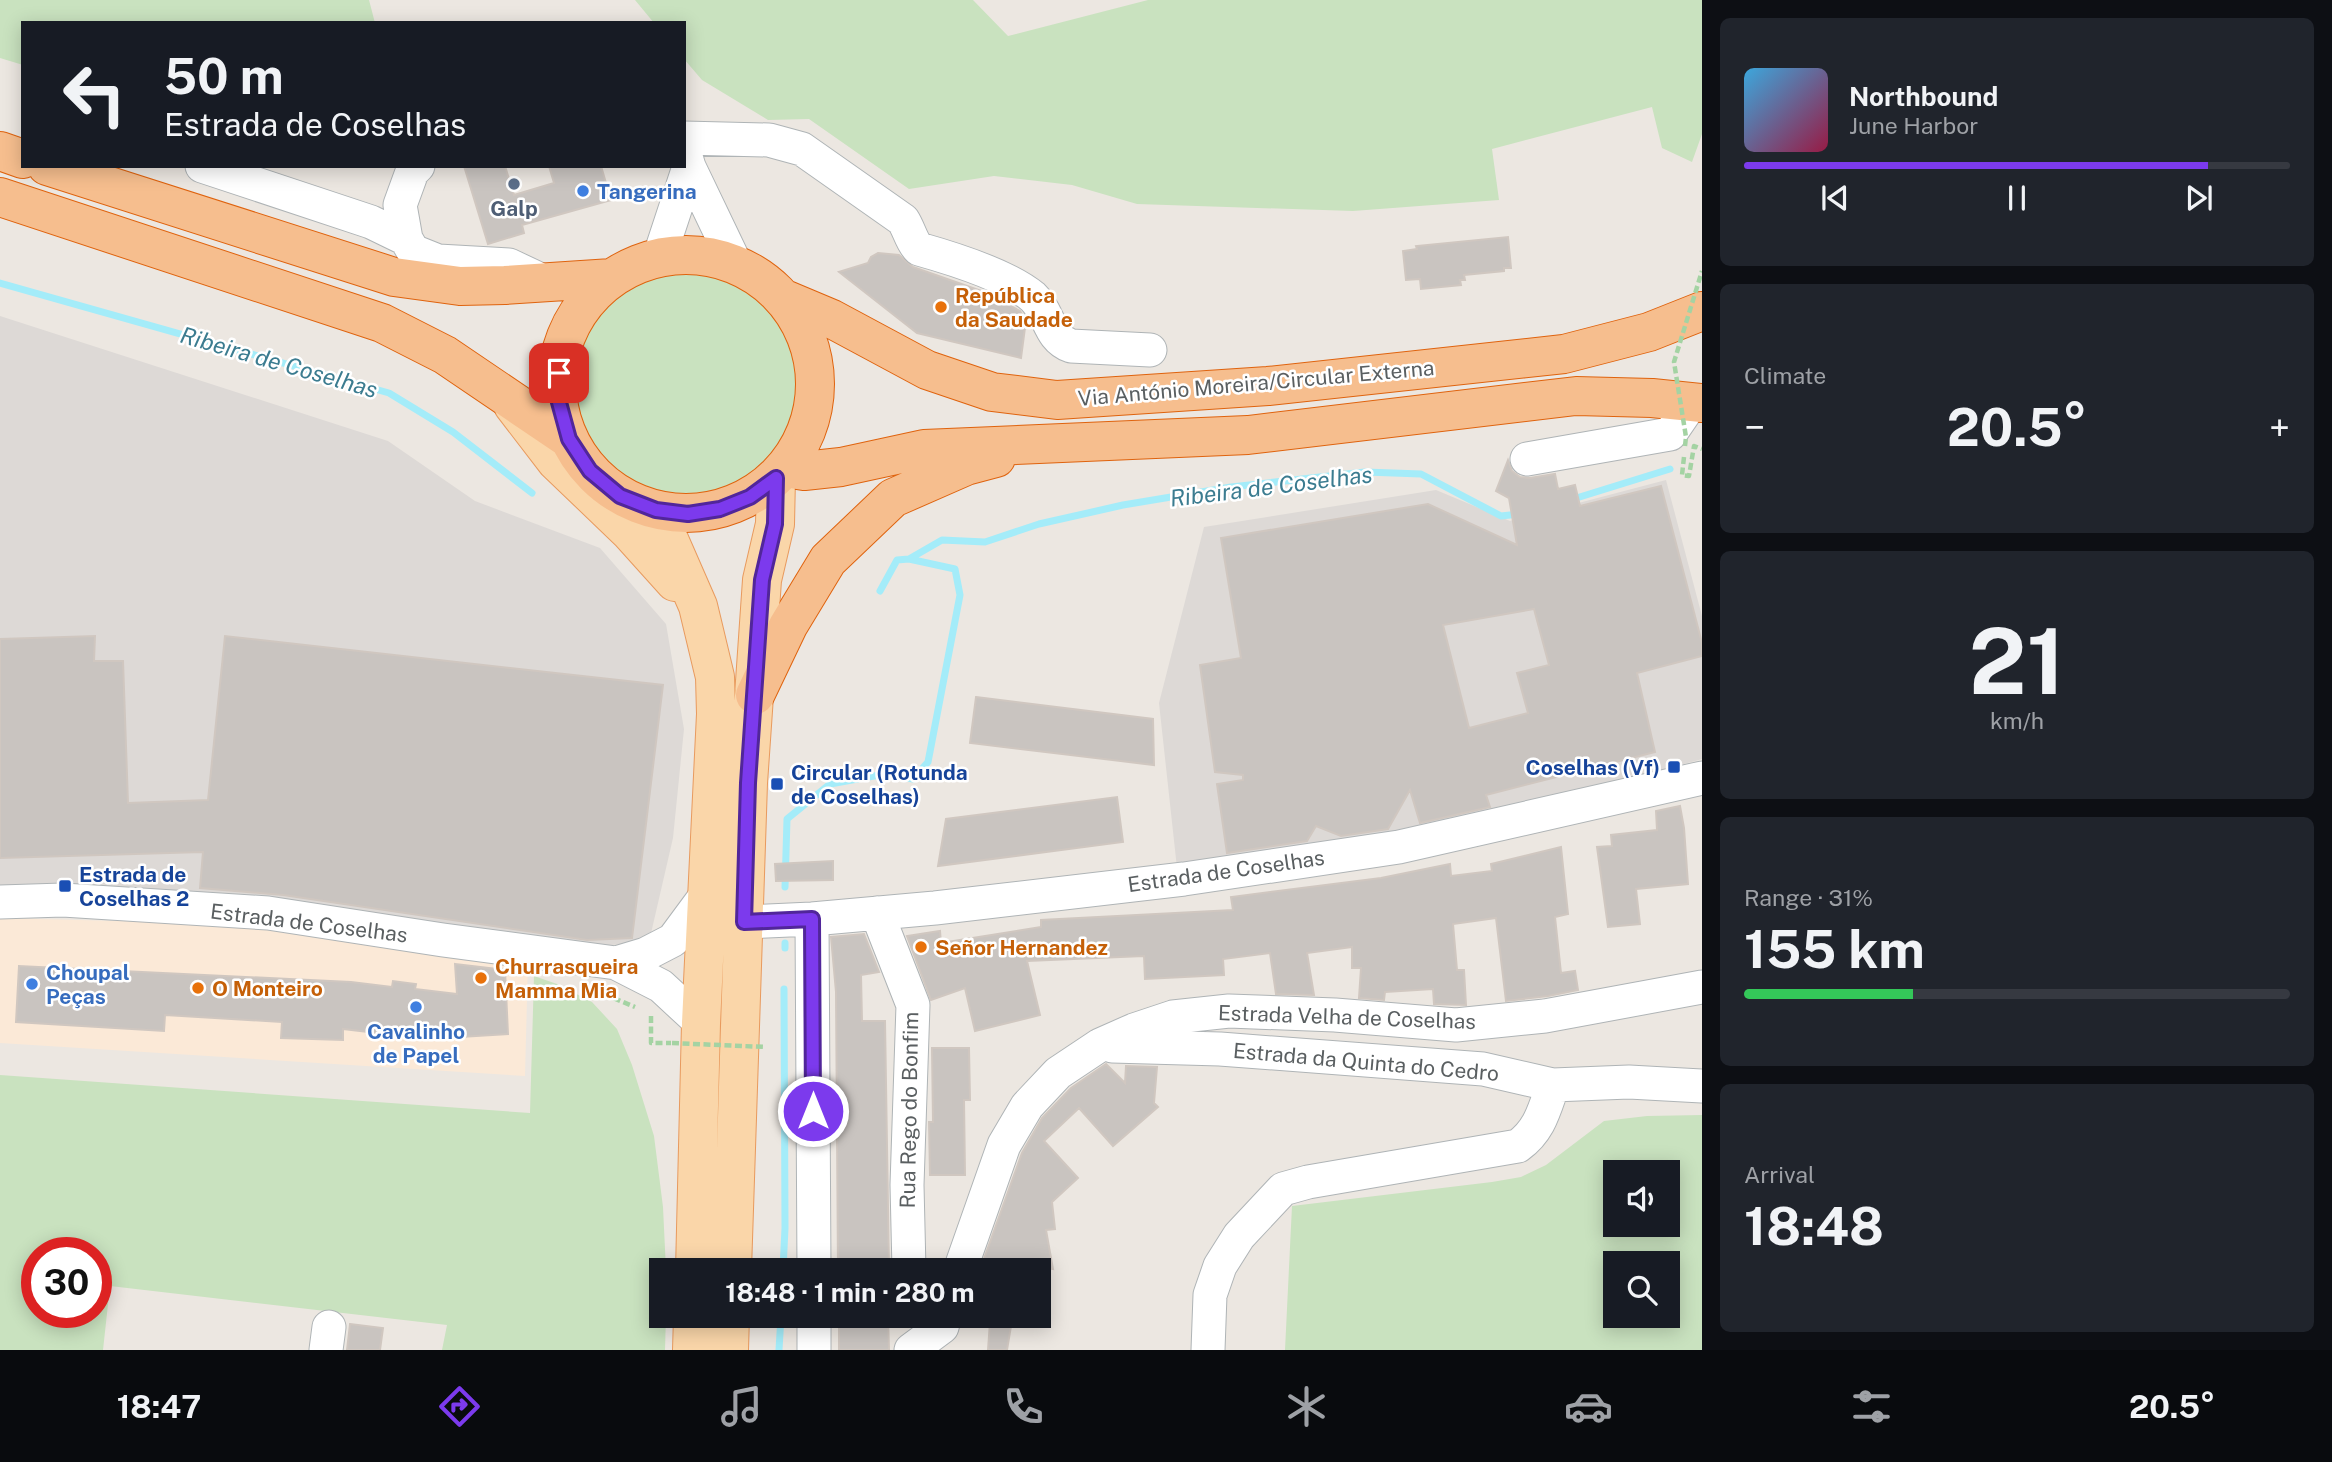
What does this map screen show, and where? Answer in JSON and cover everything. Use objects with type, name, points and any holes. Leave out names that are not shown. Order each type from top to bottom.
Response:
[{"type":"highway","points":[[0,151],[21,158]]},
{"type":"highway","points":[[53,168],[394,277],[460,286],[612,278]]},
{"type":"highway","points":[[0,197],[382,323],[445,355],[569,439]]},
{"type":"highway","points":[[685,255],[711,257],[736,265],[761,279],[782,298],[806,337],[816,383],[808,428],[781,473],[750,497],[720,509],[688,514],[656,510],[620,496],[590,471],[569,439],[557,395],[561,350],[580,309],[612,278],[635,265],[659,258],[685,255]]},
{"type":"highway","name":"Via António Moreira/Circular Externa","points":[[782,298],[832,319],[927,370],[992,392],[1057,400],[1268,386],[1564,354],[1649,332],[1702,311]]},
{"type":"highway","name":"Via António Moreira/Circular Externa","points":[[781,473],[841,467],[924,449],[1248,435],[1576,396],[1653,398],[1697,403]]},
{"type":"highway","points":[[755,695],[788,626],[828,560],[893,498],[966,466],[1053,443]]},
{"type":"main road","points":[[504,393],[556,461],[630,533],[698,606]]},
{"type":"main road","points":[[732,1258],[748,783],[762,580],[775,524],[781,473]]},
{"type":"main road","points":[[656,510],[698,606],[715,677],[716,715],[708,894],[687,1033],[695,1258]]},
{"type":"main road","points":[[692,1350],[693,1328]]},
{"type":"main road","points":[[729,1350],[730,1328]]},
{"type":"street","points":[[736,265],[686,152],[769,140],[802,149],[903,220],[911,232],[914,245],[919,249],[960,261],[1025,290],[1044,311],[1055,336],[1062,343],[1071,346],[1150,350]]},
{"type":"street","points":[[208,168],[371,222],[406,239]]},
{"type":"street","points":[[416,168],[400,205],[406,239],[412,251],[438,261],[509,265],[545,282]]},
{"type":"street","points":[[659,258],[682,168]]},
{"type":"street","points":[[1527,459],[1670,434],[1697,403]]},
{"type":"street","name":"Estrada de Coselhas","points":[[744,922],[877,913],[1184,879],[1398,847],[1702,778]]},
{"type":"street","name":"Estrada de Coselhas","points":[[616,963],[646,954],[673,940],[708,894]]},
{"type":"street","name":"Estrada de Coselhas","points":[[0,902],[63,900],[268,913],[616,963],[661,986],[687,1033]]},
{"type":"street","name":"Rua Rego do Bonfim","points":[[877,913],[913,1005],[907,1185],[909,1258]]},
{"type":"street","points":[[812,919],[814,1258]]},
{"type":"street","name":"Estrada Velha de Coselhas","points":[[964,1258],[1004,1145],[1027,1106],[1058,1073],[1100,1045],[1134,1030],[1173,1017],[1228,1010],[1456,1025],[1545,1016],[1702,987]]},
{"type":"street","name":"Estrada da Quinta do Cedro","points":[[1100,1045],[1220,1049],[1483,1069],[1553,1086],[1629,1082],[1702,1086]]},
{"type":"street","points":[[1208,1350],[1210,1295],[1220,1266],[1239,1236],[1283,1189],[1308,1182],[1518,1146],[1531,1136],[1539,1124],[1553,1086]]},
{"type":"street","points":[[814,1328],[814,1350]]},
{"type":"street","points":[[910,1328],[911,1350]]},
{"type":"street","points":[[911,1350],[941,1328]]},
{"type":"path","points":[[1692,455],[1689,476],[1682,475],[1685,446],[1674,362],[1702,271]]},
{"type":"path","points":[[599,992],[651,1014],[651,1043],[687,1033],[766,1047]]},
{"type":"shaded area","points":[[0,316],[388,441],[475,501],[600,548],[666,624],[684,729],[673,838],[649,942],[586,947],[194,892],[0,886]]},
{"type":"shaded area","points":[[1666,480],[1702,616],[1702,759],[1496,816],[1177,868],[1159,703],[1204,527],[1436,490],[1510,521]]},
{"type":"shaded area","points":[[0,918],[273,925],[528,960],[525,1076],[0,1043]]},
{"type":"green space","points":[[0,0],[369,0],[374,21],[21,21],[21,64],[0,58]]},
{"type":"green space","points":[[635,0],[973,0],[1008,36],[1148,0],[1702,0],[1702,134],[1692,162],[1662,148],[1652,107],[1492,149],[1499,200],[1353,211],[1137,204],[1072,185],[994,176],[909,189],[809,119],[768,120],[702,80],[686,61],[686,21],[652,21]]},
{"type":"green space","points":[[687,273],[709,275],[739,286],[757,298],[773,314],[785,332],[793,352],[798,384],[796,406],[785,436],[773,454],[757,470],[739,482],[719,490],[687,495],[665,493],[635,482],[617,470],[601,454],[589,436],[581,416],[576,384],[578,362],[589,332],[601,314],[617,298],[635,286],[655,278]]},
{"type":"green space","points":[[534,976],[557,984],[592,1002],[617,1029],[632,1065],[654,1136],[663,1207],[665,1258],[649,1258],[649,1328],[666,1328],[665,1350],[442,1350],[447,1325],[112,1286],[112,1237],[21,1237],[21,1328],[105,1328],[103,1350],[0,1350],[0,1075],[530,1113]]},
{"type":"green space","points":[[1702,1115],[1702,1350],[1285,1350],[1292,1206],[1521,1177],[1546,1165],[1604,1121],[1647,1116]]},
{"type":"building","points":[[465,168],[506,168],[514,195],[554,183],[550,168],[602,168],[611,200],[522,225],[524,233],[488,244]]},
{"type":"building","points":[[1508,237],[1511,268],[1504,268],[1504,271],[1464,275],[1465,280],[1460,280],[1461,285],[1421,289],[1420,279],[1406,280],[1403,251],[1417,249],[1416,246]]},
{"type":"building","points":[[878,253],[899,255],[913,267],[987,293],[1020,311],[1026,320],[1021,358],[917,333],[839,272],[868,263],[871,257]]},
{"type":"building","points":[[1508,460],[1512,471],[1520,477],[1555,474],[1558,489],[1575,485],[1580,506],[1661,486],[1702,643],[1702,656],[1637,673],[1655,752],[1486,795],[1490,807],[1420,823],[1410,790],[1388,829],[1341,836],[1316,826],[1307,841],[1227,853],[1217,784],[1243,780],[1243,775],[1215,772],[1200,665],[1241,658],[1221,538],[1428,504],[1517,545],[1509,498],[1496,491]],"holes":[[[1534,609],[1549,665],[1517,673],[1528,713],[1469,728],[1443,625]]]},
{"type":"building","points":[[95,636],[94,661],[123,661],[128,803],[208,800],[225,636],[663,685],[632,938],[587,940],[283,895],[200,888],[203,852],[0,858],[0,639]]},
{"type":"building","points":[[976,697],[1153,719],[1154,765],[970,743]]},
{"type":"building","points":[[1117,797],[1123,842],[938,866],[946,819]]},
{"type":"building","points":[[1680,806],[1688,884],[1636,889],[1640,924],[1608,927],[1597,847],[1612,846],[1611,835],[1657,830],[1656,811]]},
{"type":"building","points":[[1561,847],[1568,914],[1555,917],[1561,973],[1575,971],[1578,990],[1548,996],[1506,1001],[1496,918],[1453,924],[1457,970],[1464,970],[1466,1005],[1434,1004],[1433,989],[1385,992],[1384,1000],[1359,998],[1361,968],[1352,968],[1352,947],[1307,953],[1314,995],[1276,994],[1270,953],[1223,959],[1224,975],[1145,979],[1144,956],[1027,961],[1040,1015],[975,1031],[965,988],[931,1000],[907,936],[940,931],[941,943],[1041,927],[1041,920],[1233,910],[1231,897],[1381,878],[1450,864],[1451,876],[1492,871],[1491,864]]},
{"type":"building","points":[[833,861],[833,880],[776,881],[775,864]]},
{"type":"building","points":[[864,934],[879,972],[861,975],[862,1021],[885,1021],[889,1258],[838,1258],[836,992],[831,937]]},
{"type":"building","points":[[455,964],[505,970],[508,1034],[427,1039],[343,1029],[343,1040],[281,1038],[282,1022],[165,1015],[164,1031],[16,1022],[19,966],[351,982],[392,987],[393,981],[416,984],[415,989],[457,994]]},
{"type":"building","points":[[932,1048],[969,1048],[970,1100],[964,1100],[965,1175],[930,1175],[929,1122],[933,1122]]},
{"type":"building","points":[[1106,1064],[1125,1083],[1126,1066],[1157,1067],[1154,1103],[1158,1107],[1113,1146],[1079,1108],[1044,1141],[1078,1178],[1052,1202],[1055,1229],[1046,1230],[1053,1269],[1051,1258],[984,1258],[1022,1153],[1042,1118],[1071,1088]]},
{"type":"building","points":[[350,1324],[383,1328],[380,1350],[347,1350]]},
{"type":"building","points":[[839,1328],[888,1328],[889,1350],[839,1350]]},
{"type":"building","points":[[990,1328],[1011,1328],[1007,1350],[988,1350]]},
{"type":"waterway","name":"Ribeira de Coselhas","points":[[0,283],[389,393],[453,432],[532,493]]},
{"type":"waterway","name":"Ribeira de Coselhas","points":[[1570,500],[1670,469]]},
{"type":"waterway","name":"Ribeira de Coselhas","points":[[909,559],[942,540],[985,542],[1039,524],[1123,505],[1231,487],[1365,472],[1421,474],[1501,516],[1519,514]]},
{"type":"waterway","points":[[785,887],[787,819],[830,784],[885,774],[913,779],[928,762],[960,595],[955,569],[909,559],[897,560],[880,591]]},
{"type":"waterway","points":[[785,943],[785,948]]},
{"type":"waterway","points":[[784,989],[784,1258]]},
{"type":"waterway","points":[[779,1350],[780,1328]]},
{"type":"place","name":"Galp","points":[[514,184]]},
{"type":"place","name":"Tangerina","points":[[583,191]]},
{"type":"place","name":"República da Saudade","points":[[941,307]]},
{"type":"place","name":"Coselhas (Vf)","points":[[1674,767]]},
{"type":"place","name":"Circular (Rotunda de Coselhas)","points":[[777,784]]},
{"type":"place","name":"Estrada de Coselhas 2","points":[[65,886]]},
{"type":"place","name":"Señor Hernandez","points":[[921,947]]},
{"type":"place","name":"Churrasqueira Mamma Mia","points":[[481,978]]},
{"type":"place","name":"Choupal Peças","points":[[32,984]]},
{"type":"place","name":"O Monteiro","points":[[198,988]]},
{"type":"place","name":"Cavalinho de Papel","points":[[416,1007]]},
{"type":"route","points":[[559,373],[557,395],[569,439],[590,471],[620,496],[656,510],[688,514],[720,509],[750,497],[776,478],[775,524],[762,580],[748,783],[744,922],[812,919],[813,1111]]}]
